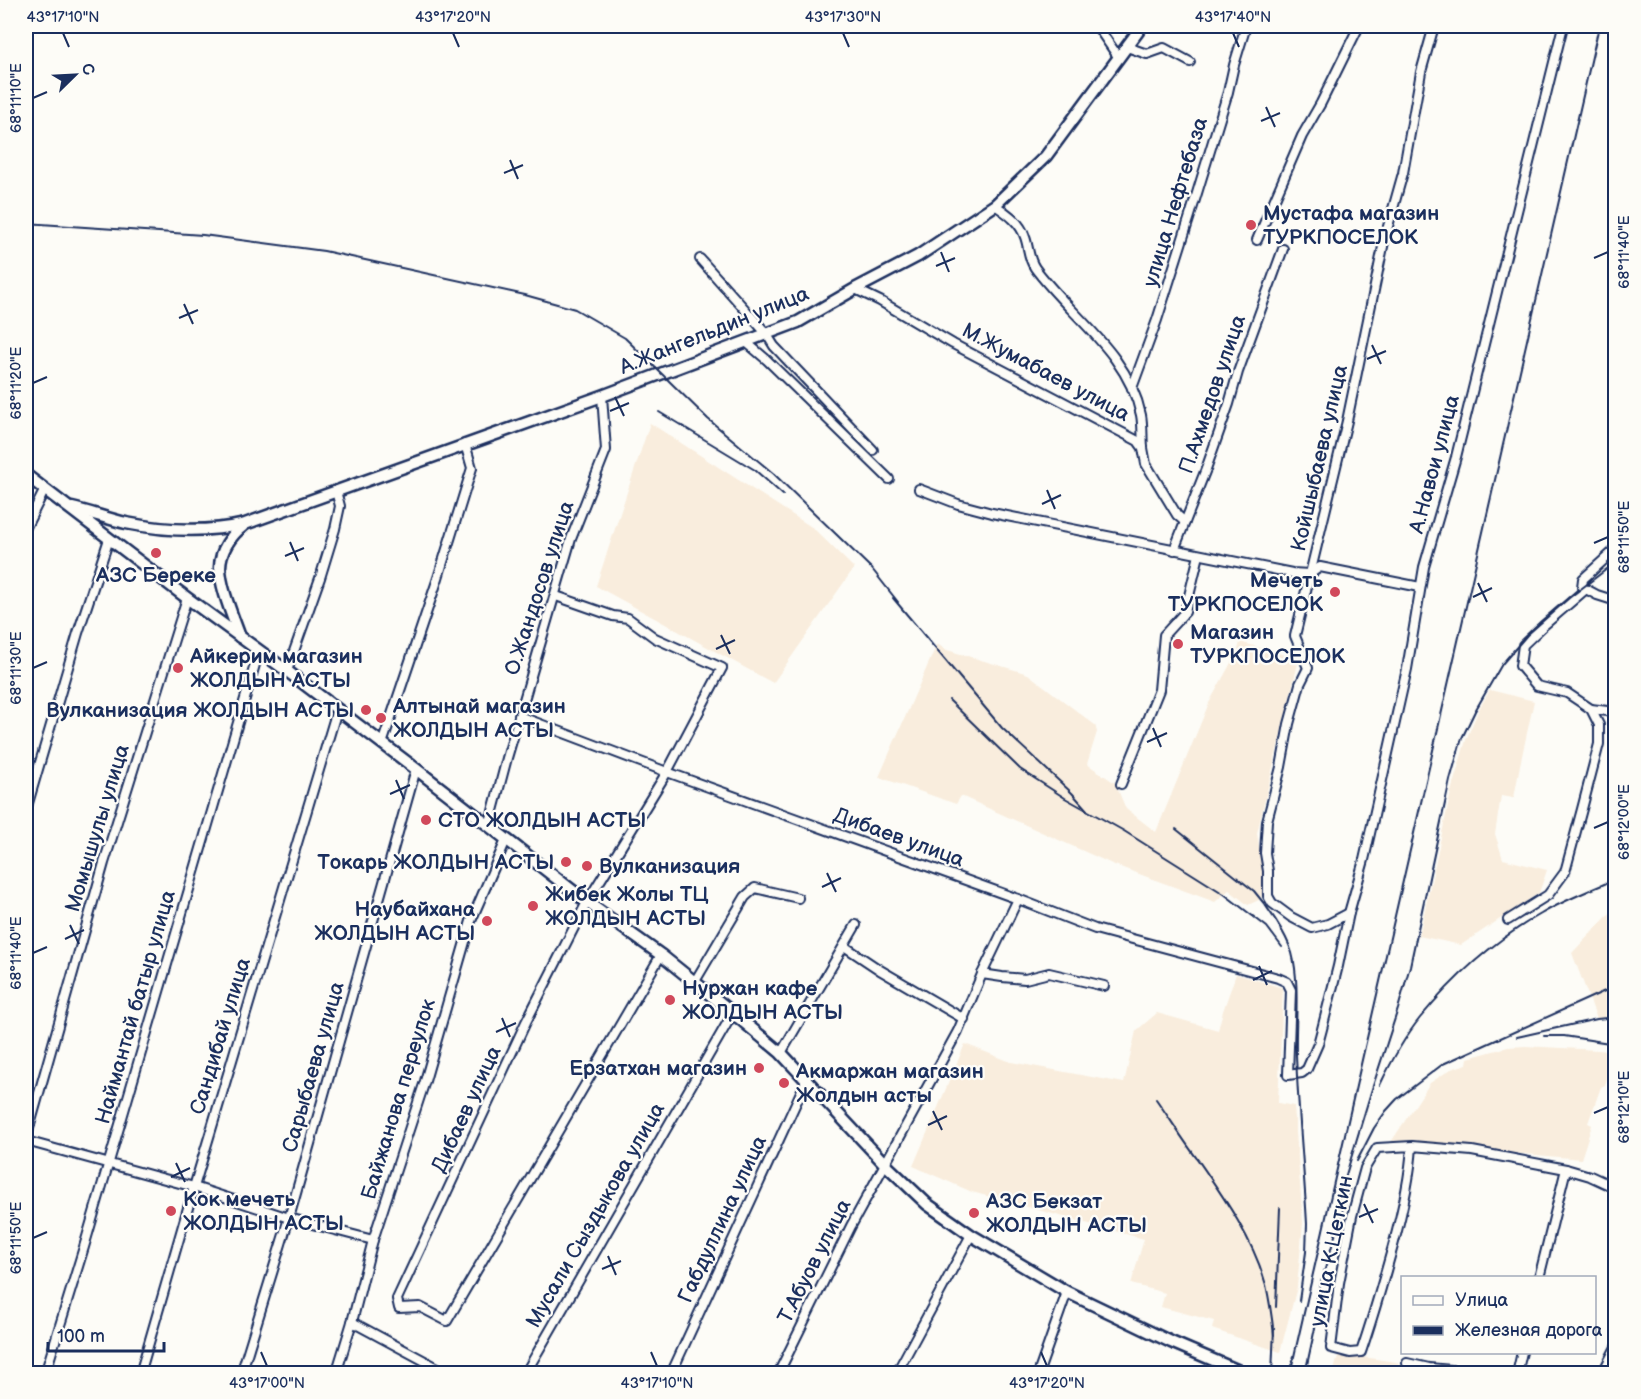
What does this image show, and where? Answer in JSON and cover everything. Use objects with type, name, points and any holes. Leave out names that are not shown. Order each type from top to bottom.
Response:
[{"type":"main road","name":"А.Жангельдин улица","points":[[69,507],[125,523],[163,529],[222,529],[245,524],[602,396],[798,322],[918,256],[995,205],[1046,156],[1142,26]]},
{"type":"main road","points":[[26,475],[416,769],[587,902],[661,955],[733,1013],[807,1079],[848,1126],[927,1204],[971,1235],[1067,1292],[1171,1342],[1246,1374]]},
{"type":"main road","points":[[240,637],[226,598],[220,566],[227,543],[233,534],[245,524]]},
{"type":"street","points":[[1097,26],[1119,58]]},
{"type":"street","name":"улица Нефтебаза","points":[[1131,388],[1157,320],[1228,92],[1246,26]]},
{"type":"street","points":[[1257,240],[1302,136],[1359,26]]},
{"type":"street","name":"Койшыбаева улица","points":[[1348,913],[1328,924],[1312,928],[1272,903],[1268,896],[1265,853],[1267,821],[1299,684],[1308,668],[1295,636],[1347,421],[1385,237],[1404,173],[1421,72],[1434,26]]},
{"type":"street","name":"А.Навои улица","points":[[1273,977],[1287,982],[1291,990],[1288,1075],[1302,1073],[1307,1069],[1322,1029],[1338,966],[1348,913],[1364,860],[1407,669],[1424,567],[1459,445],[1563,26]]},
{"type":"street","points":[[1128,47],[1147,54],[1164,48],[1190,62]]},
{"type":"street","points":[[995,205],[1014,217],[1025,236],[1030,261],[1048,286],[1116,358],[1141,415],[1143,448]]},
{"type":"street","name":"П.Ахмедов улица","points":[[1174,550],[1206,469],[1238,372],[1283,249]]},
{"type":"street","points":[[700,259],[766,333],[774,346],[873,450]]},
{"type":"street","name":"М.Жумабаев улица","points":[[855,289],[953,344],[1138,441],[1143,448],[1146,464],[1177,515],[1185,522]]},
{"type":"street","points":[[746,342],[889,479]]},
{"type":"street","name":"О.Жандосов улица","points":[[489,826],[571,539],[606,450],[602,396]]},
{"type":"street","points":[[382,744],[472,468],[465,444]]},
{"type":"street","points":[[26,528],[45,489]]},
{"type":"street","points":[[919,489],[958,504],[992,513],[1199,555],[1292,573],[1310,574],[1320,567],[1420,587]]},
{"type":"street","points":[[287,671],[335,529],[340,506],[336,491]]},
{"type":"street","points":[[26,810],[78,633],[109,539]]},
{"type":"street","points":[[1616,549],[1583,579],[1582,587],[1616,601]]},
{"type":"street","points":[[1121,784],[1159,690],[1164,635],[1185,612],[1199,555]]},
{"type":"street","points":[[1586,589],[1523,645],[1520,666],[1537,686],[1567,693],[1591,709],[1616,712]]},
{"type":"street","name":"Дибаев улица","points":[[556,596],[613,616],[628,618],[655,638],[722,668],[667,772],[587,902],[526,1022],[397,1299],[399,1308],[420,1307],[447,1321],[661,955]]},
{"type":"street","name":"Момышулы улица","points":[[26,1140],[104,863],[187,598]]},
{"type":"street","name":"Наймантай батыр улица","points":[[45,1374],[259,651]]},
{"type":"street","points":[[1508,920],[1548,895],[1565,872],[1599,744],[1599,725],[1591,709]]},
{"type":"street","name":"Сандибай улица","points":[[140,1374],[337,710]]},
{"type":"street","name":"Дибаев улица","points":[[519,716],[1095,929],[1273,977]]},
{"type":"street","name":"Сарыбаева улица","points":[[242,1374],[289,1218],[416,769]]},
{"type":"street","name":"Байжанова переулок","points":[[336,1374],[373,1240],[425,1081],[471,921],[506,840]]},
{"type":"street","points":[[694,983],[745,897],[755,888],[798,898]]},
{"type":"street","points":[[886,1165],[964,1019],[982,974],[1018,899]]},
{"type":"street","points":[[780,1053],[856,925]]},
{"type":"street","points":[[844,946],[964,1019]]},
{"type":"street","points":[[982,974],[1025,979],[1048,973],[1104,986]]},
{"type":"street","name":"Мусали Сыздыкова улица","points":[[525,1374],[733,1013]]},
{"type":"street","name":"Габдуллина улица","points":[[670,1374],[807,1079]]},
{"type":"street","points":[[26,1140],[289,1218],[373,1240]]},
{"type":"street","points":[[1412,1146],[1472,1151],[1566,1169],[1590,1176],[1616,1188]]},
{"type":"street","name":"улица К.Цеткин","points":[[1412,1146],[1402,1211],[1380,1296],[1361,1352],[1350,1353],[1331,1348],[1339,1283],[1352,1216],[1365,1168],[1377,1148],[1412,1146]]},
{"type":"street","name":"Т.Абуов улица","points":[[778,1374],[851,1226],[886,1165]]},
{"type":"street","points":[[1539,1276],[1566,1169]]},
{"type":"street","points":[[896,1374],[971,1235]]},
{"type":"street","points":[[1038,1374],[1067,1292]]},
{"type":"street","points":[[352,1322],[449,1374]]},
{"type":"street","points":[[1602,1374],[1616,1347]]},
{"type":"street","points":[[1517,1374],[1522,1354]]},
{"type":"street","points":[[1407,1363],[1429,1368],[1497,1374]]},
{"type":"shaded area","points":[[650,423],[813,528],[854,568],[773,683],[596,586]]},
{"type":"shaded area","points":[[1240,642],[1299,659],[1257,833],[1264,881],[1261,899],[1248,905],[1229,890],[1215,902],[1112,864],[961,796],[956,804],[879,777],[937,644],[947,650],[1028,674],[1095,725],[1097,732],[1087,764],[1115,783],[1126,809],[1156,832],[1209,703],[1238,650]]},
{"type":"shaded area","points":[[1490,690],[1534,701],[1514,798],[1501,796],[1495,834],[1503,859],[1547,870],[1539,893],[1461,945],[1419,936],[1452,788],[1466,740]]},
{"type":"shaded area","points":[[1615,908],[1615,1018],[1597,1019],[1572,953]]},
{"type":"shaded area","points":[[1236,974],[1283,988],[1278,1103],[1294,1106],[1303,1223],[1297,1287],[1280,1352],[1212,1329],[1214,1321],[1161,1307],[1165,1293],[1131,1284],[1144,1239],[972,1192],[913,1166],[965,1044],[1011,1062],[1124,1083],[1136,1031],[1157,1013],[1218,1030]]},
{"type":"shaded area","points":[[1508,1047],[1615,1052],[1605,1085],[1601,1087],[1588,1123],[1592,1125],[1581,1159],[1391,1142],[1430,1083],[1451,1069],[1467,1064],[1468,1058]]},
{"type":"shaded area","points":[[1342,1354],[1396,1362],[1402,1367],[1400,1373],[1333,1374],[1338,1356]]},
{"type":"railway","points":[[1290,1374],[1599,26]]},
{"type":"railway","points":[[26,223],[203,235],[324,251],[525,295],[575,309],[625,338],[708,419],[774,474],[872,569],[898,602]]},
{"type":"railway","points":[[659,412],[755,470],[783,495]]},
{"type":"railway","points":[[1339,1198],[1410,966],[1450,780],[1462,738],[1502,664],[1527,635],[1569,598],[1616,562]]},
{"type":"railway","points":[[893,598],[1002,728],[1072,793],[1087,810]]},
{"type":"railway","points":[[949,700],[1020,769],[1224,894],[1267,927],[1282,947]]},
{"type":"railway","points":[[1176,829],[1254,891],[1276,920],[1292,953],[1296,977],[1297,1075],[1307,1224],[1306,1252],[1299,1301]]},
{"type":"railway","points":[[1380,1085],[1398,1050],[1420,1018],[1476,960],[1507,935],[1541,914],[1616,879]]},
{"type":"railway","points":[[1357,1161],[1374,1128],[1386,1111],[1397,1099],[1443,1064],[1616,986]]},
{"type":"railway","points":[[1517,1037],[1597,1019],[1616,1017]]},
{"type":"railway","points":[[1544,1036],[1564,1036],[1616,1044]]},
{"type":"railway","points":[[1156,1099],[1218,1190],[1246,1236],[1266,1285],[1274,1335]]},
{"type":"railway","points":[[1316,1299],[1349,1189]]},
{"type":"railway","points":[[1276,1307],[1280,1208]]},
{"type":"railway","points":[[1305,1374],[1323,1291]]},
{"type":"railway","points":[[1272,1374],[1274,1328]]},
{"type":"place","name":"Мустафа магазин ТУРКПОСЕЛОК","points":[[1251,225]]},
{"type":"place","name":"АЗС Береке","points":[[156,553]]},
{"type":"place","name":"Мечеть ТУРКПОСЕЛОК","points":[[1335,592]]},
{"type":"place","name":"Магазин ТУРКПОСЕЛОК","points":[[1178,644]]},
{"type":"place","name":"Айкерим магазин ЖОЛДЫН АСТЫ","points":[[178,668]]},
{"type":"place","name":"Вулканизация ЖОЛДЫН АСТЫ","points":[[366,710]]},
{"type":"place","name":"Алтынай магазин ЖОЛДЫН АСТЫ","points":[[381,718]]},
{"type":"place","name":"СТО ЖОЛДЫН АСТЫ","points":[[426,820]]},
{"type":"place","name":"Токарь ЖОЛДЫН АСТЫ","points":[[566,862]]},
{"type":"place","name":"Вулканизация","points":[[587,866]]},
{"type":"place","name":"Жибек Жолы ТЦ ЖОЛДЫН АСТЫ","points":[[533,906]]},
{"type":"place","name":"Наубайхана ЖОЛДЫН АСТЫ","points":[[487,921]]},
{"type":"place","name":"Нуржан кафе ЖОЛДЫН АСТЫ","points":[[670,1000]]},
{"type":"place","name":"Ерзатхан магазин","points":[[759,1068]]},
{"type":"place","name":"Акмаржан магазин Жолдын асты","points":[[784,1083]]},
{"type":"place","name":"Кок мечеть ЖОЛДЫН АСТЫ","points":[[171,1211]]},
{"type":"place","name":"АЗС Бекзат ЖОЛДЫН АСТЫ","points":[[974,1213]]}]
